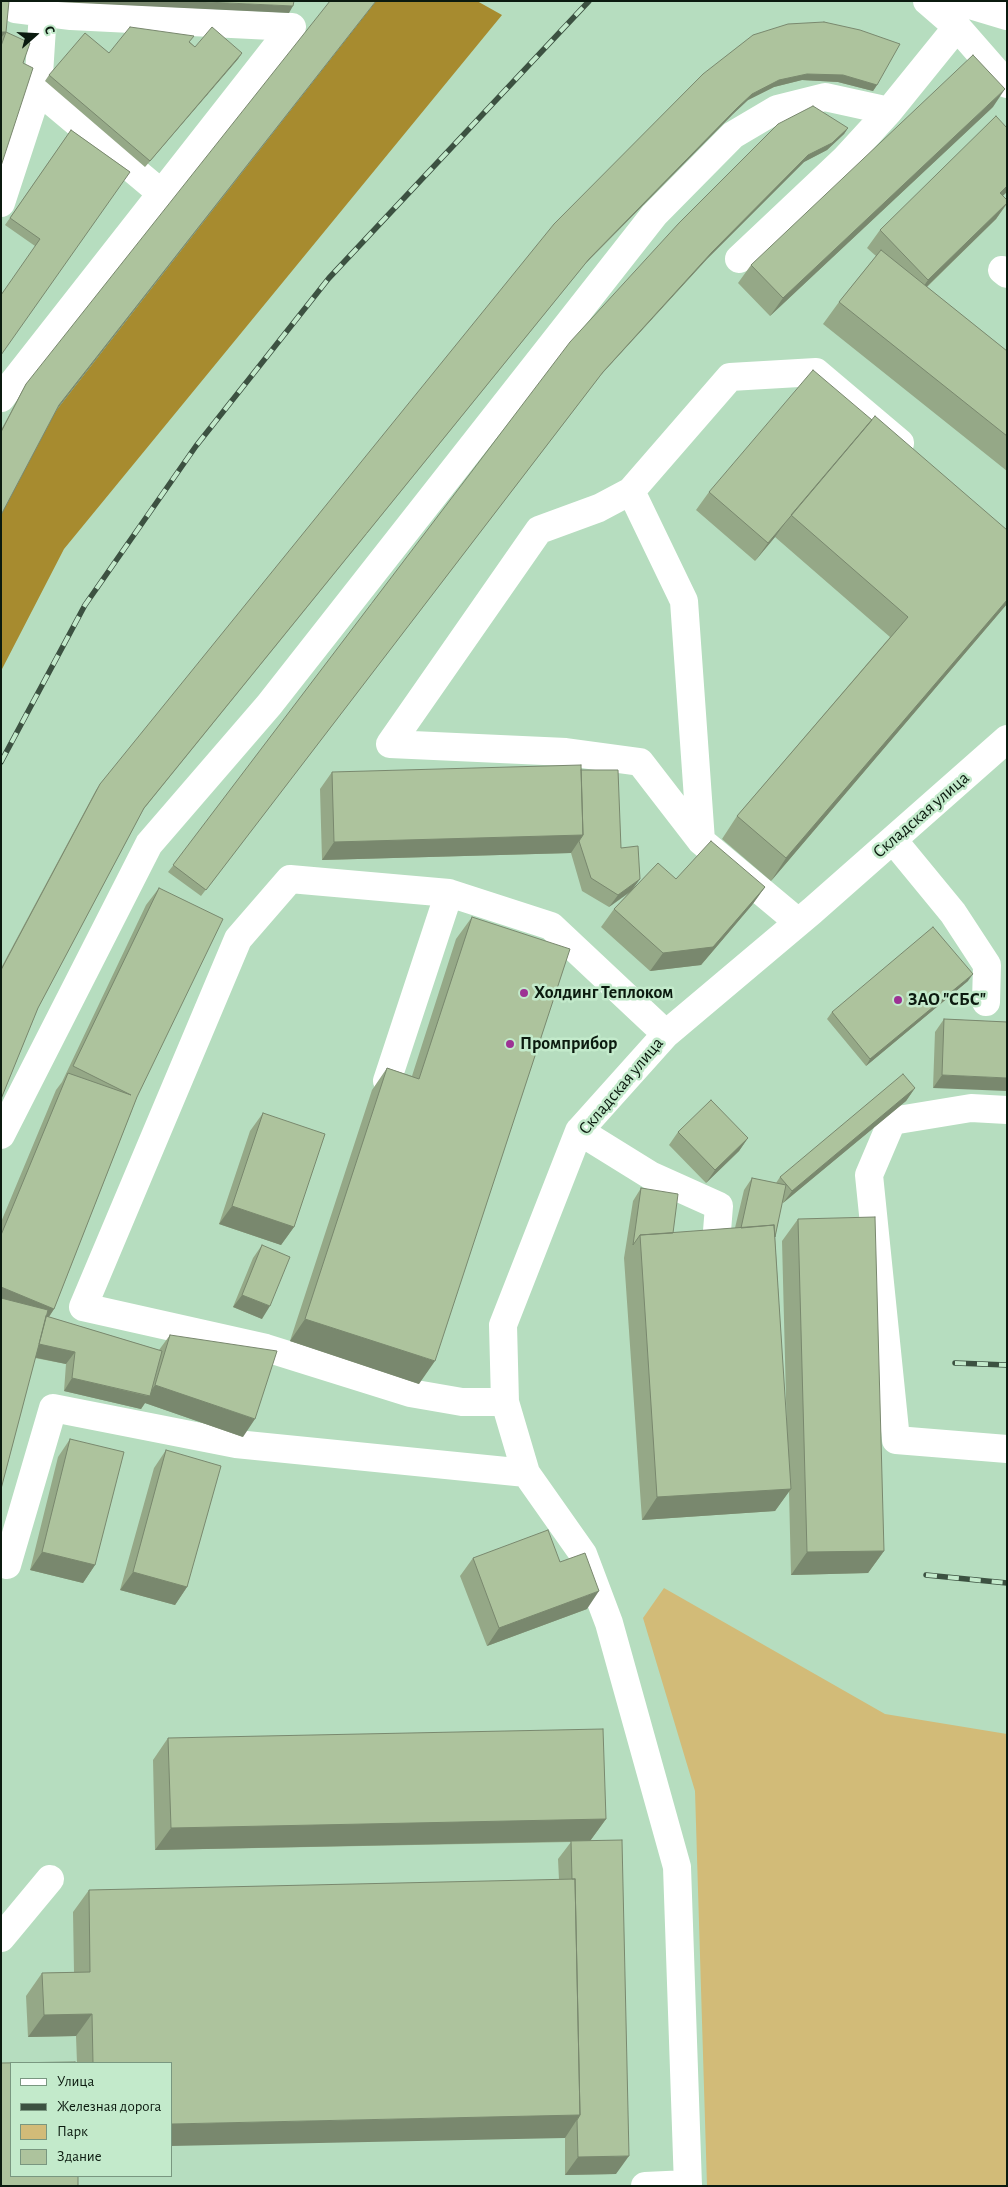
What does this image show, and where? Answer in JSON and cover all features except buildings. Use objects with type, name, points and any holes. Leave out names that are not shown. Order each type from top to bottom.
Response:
[{"type":"street","points":[[1,398],[292,27],[71,16],[15,9],[16,1]]},
{"type":"street","points":[[927,1],[957,14],[1003,11]]},
{"type":"street","points":[[1,203],[38,90],[43,12]]},
{"type":"street","points":[[957,14],[1007,84]]},
{"type":"street","points":[[739,259],[845,159],[889,111],[957,14]]},
{"type":"street","points":[[38,90],[160,193]]},
{"type":"street","points":[[1,1135],[149,844],[269,705],[654,215],[733,135],[777,109],[825,98],[889,111]]},
{"type":"street","points":[[798,922],[701,841],[640,762],[566,752],[390,744],[539,530],[600,508],[631,491],[730,377],[816,372],[919,459]]},
{"type":"street","points":[[631,491],[684,601],[701,841]]},
{"type":"street","name":"Складская улица","points":[[688,2185],[677,1867],[609,1623],[583,1554],[526,1473],[505,1402],[503,1325],[579,1131],[666,1034],[893,840],[1007,739]]},
{"type":"street","points":[[893,840],[953,913],[986,965],[986,1002]]},
{"type":"street","points":[[505,1402],[462,1402],[410,1393],[266,1348],[83,1307],[238,939],[290,879],[449,893],[551,926],[666,1034]]},
{"type":"street","points":[[387,1081],[449,893]]},
{"type":"street","points":[[1007,1110],[971,1108],[892,1121],[869,1175],[896,1440],[1007,1449]]},
{"type":"street","points":[[579,1131],[650,1174],[719,1206],[717,1231]]},
{"type":"street","points":[[8,1565],[52,1408],[236,1444],[526,1473]]},
{"type":"street","points":[[1,1938],[50,1879]]},
{"type":"street","points":[[645,2186],[688,2185]]},
{"type":"green space","points":[[664,1588],[885,1714],[1007,1734],[1007,2186],[707,2186],[695,1791],[643,1618]]},
{"type":"shaded area","points":[[376,1],[477,1],[502,15],[64,549],[1,671],[1,513],[55,412]]},
{"type":"railway","points":[[1,762],[85,605],[196,446],[329,278],[589,1]]},
{"type":"railway","points":[[955,1363],[1007,1365]]},
{"type":"railway","points":[[926,1575],[1007,1583]]},
{"type":"place","name":"Холдинг Теплоком","points":[[524,993]]},
{"type":"place","name":"ЗАО \"СБС\"","points":[[898,1000]]},
{"type":"place","name":"Промприбор","points":[[510,1044]]}]
